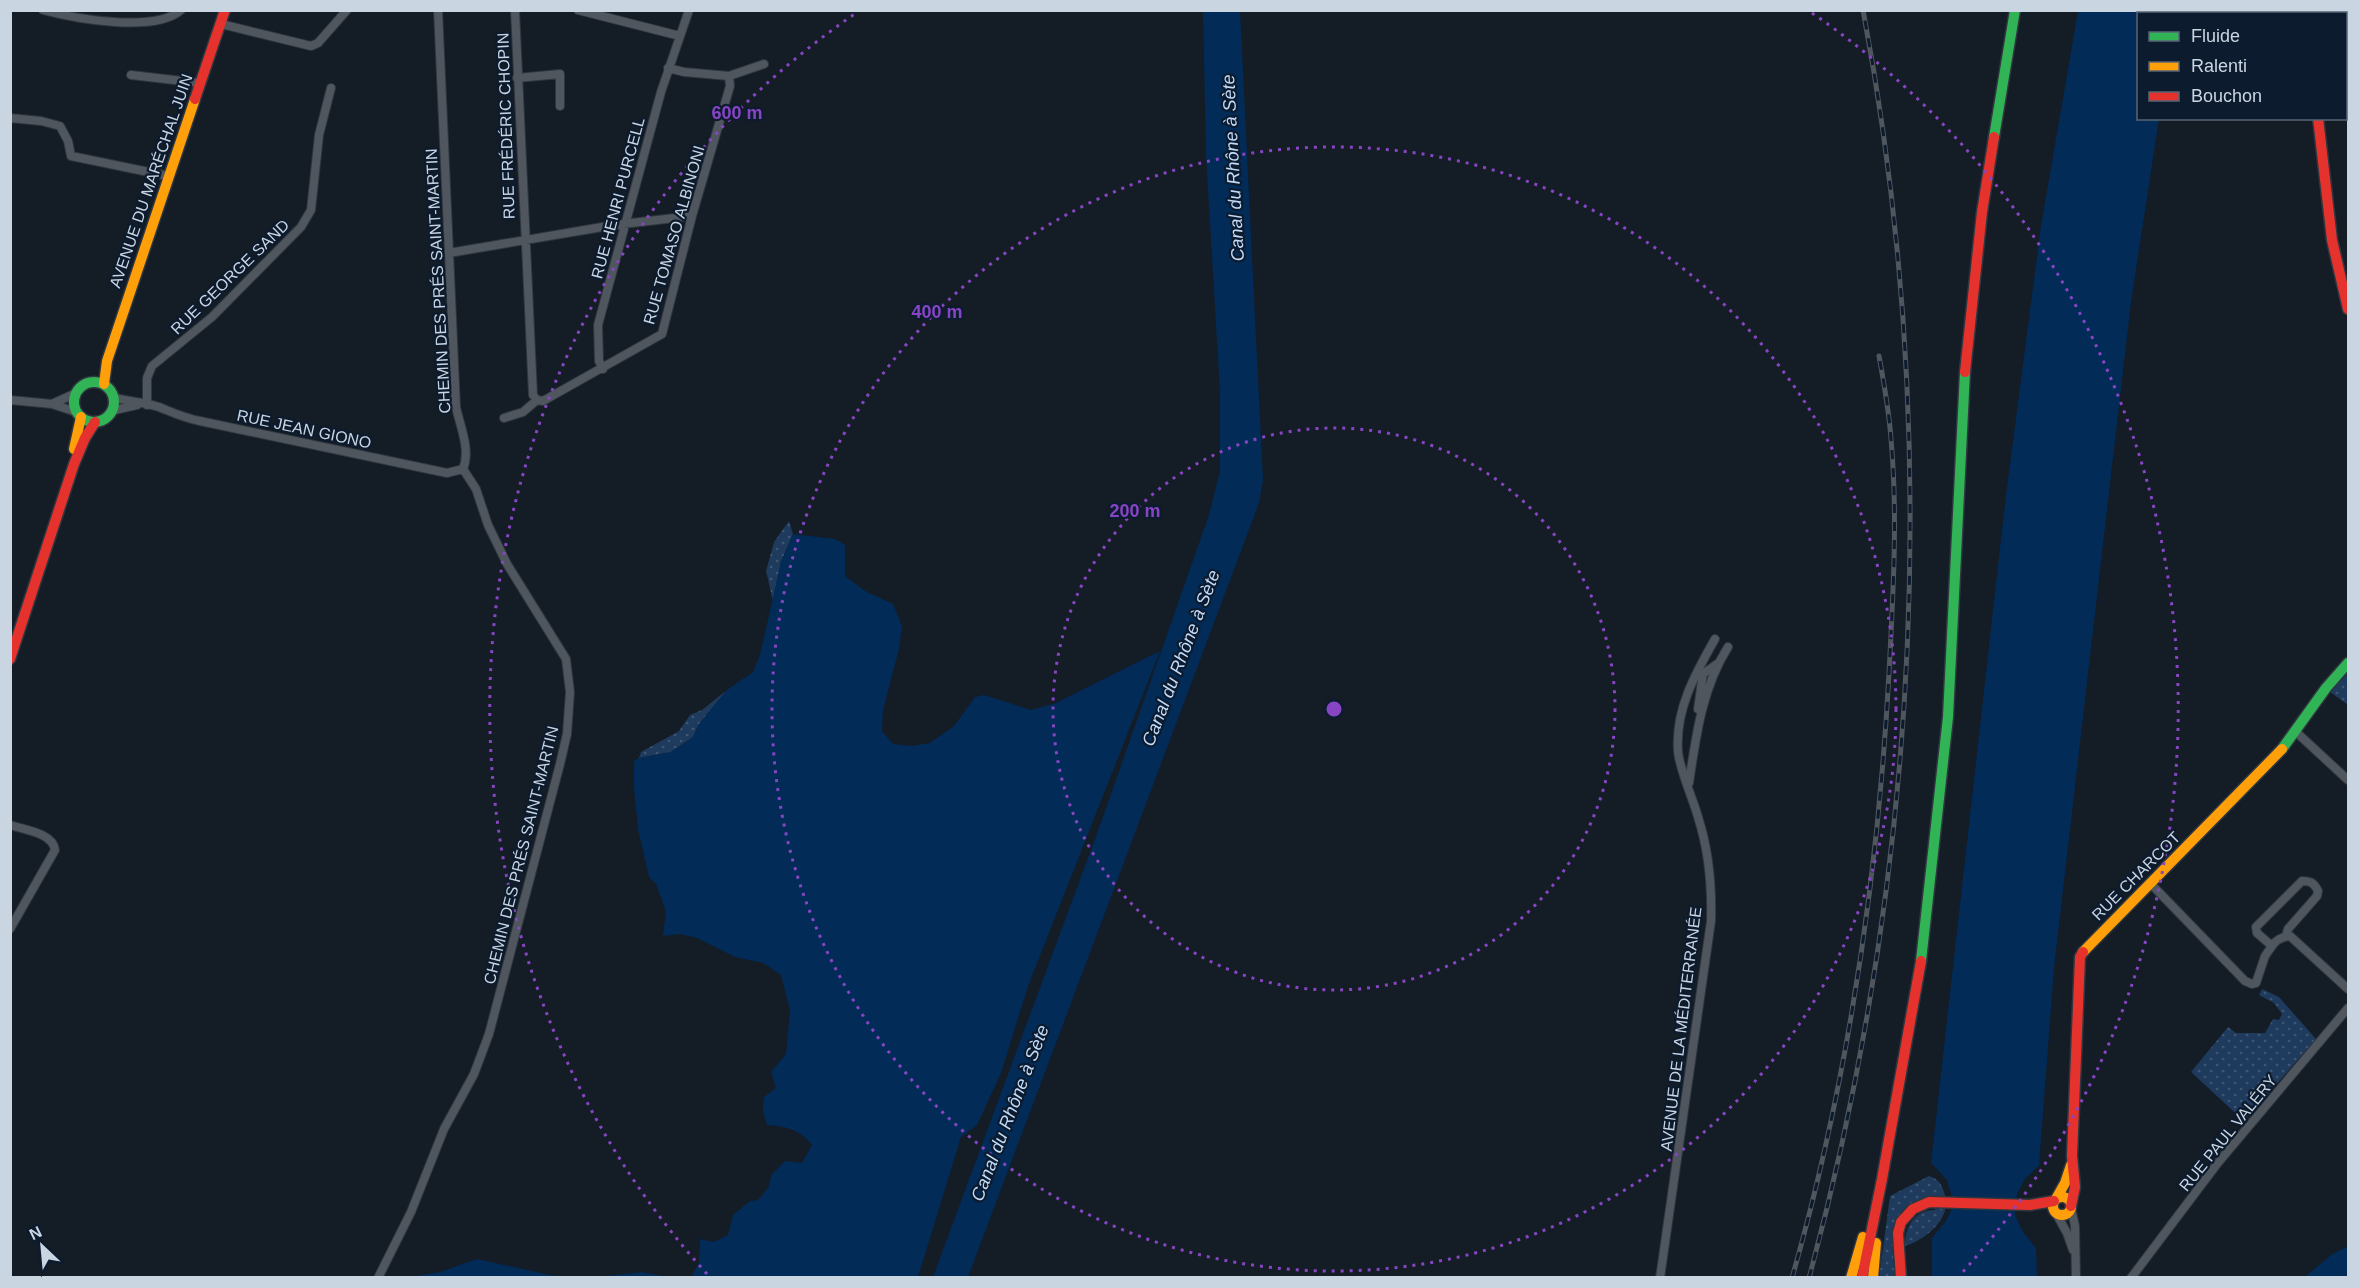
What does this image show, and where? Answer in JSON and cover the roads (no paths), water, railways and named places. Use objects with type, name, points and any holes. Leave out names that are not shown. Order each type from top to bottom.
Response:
[{"type":"main road","name":"AVENUE DU MARÉCHAL JUIN","points":[[104,384],[107,362],[225,10]]},
{"type":"main road","points":[[1862,1278],[1927,924],[1948,717],[1966,352],[1982,212],[2015,10]]},
{"type":"main road","points":[[2318,120],[2334,245],[2349,309]]},
{"type":"main road","name":"AVENUE DU MARÉCHAL JUIN","points":[[92,382],[107,362]]},
{"type":"main road","points":[[10,644],[77,442],[78,415],[74,406],[76,393],[80,387],[92,382],[104,384],[113,397],[111,411],[104,419],[95,422],[74,464],[10,659]]},
{"type":"main road","points":[[78,415],[95,422]]},
{"type":"main road","name":"RUE CHARCOT","points":[[2071,1207],[2074,1199],[2072,1162],[2080,957],[2088,945],[2151,884],[2296,732],[2326,688],[2349,663]]},
{"type":"main road","name":"RUE CHARCOT","points":[[2055,1200],[2065,1183],[2072,1162]]},
{"type":"main road","points":[[1851,1278],[1882,1179]]},
{"type":"main road","points":[[1873,1278],[1882,1179]]},
{"type":"main road","points":[[1901,1278],[1898,1233],[1901,1222],[1913,1209],[1929,1202],[2027,1205],[2064,1197],[2069,1200],[2071,1207],[2065,1215],[2027,1205]]},
{"type":"main road","points":[[2055,1200],[2052,1205],[2056,1214]]},
{"type":"street","points":[[43,10],[102,21],[154,22],[174,17],[181,10]]},
{"type":"street","points":[[221,24],[311,46],[318,43],[347,10]]},
{"type":"street","name":"CHEMIN DES PRÉS SAINT-MARTIN","points":[[378,1278],[411,1212],[444,1129],[474,1074],[489,1034],[567,734],[570,692],[566,659],[507,564],[488,525],[476,489],[463,469],[466,453],[456,407],[438,10]]},
{"type":"street","name":"RUE FRÉDÉRIC CHOPIN","points":[[515,10],[523,168],[524,240]]},
{"type":"street","points":[[578,10],[680,36]]},
{"type":"street","name":"RUE HENRI PURCELL","points":[[603,369],[599,362],[598,325],[668,68],[689,10]]},
{"type":"street","points":[[668,68],[698,74],[729,76],[764,64]]},
{"type":"street","points":[[517,78],[560,74],[560,106]]},
{"type":"street","points":[[132,75],[200,83]]},
{"type":"street","name":"RUE TOMASO ALBINONI","points":[[504,418],[523,412],[537,400],[543,401],[662,334],[692,216],[730,86],[729,76]]},
{"type":"street","name":"RUE GEORGE SAND","points":[[144,404],[147,378],[152,366],[212,316],[301,227],[311,210],[319,135],[331,88]]},
{"type":"street","points":[[10,118],[60,126],[68,141],[71,156],[168,176]]},
{"type":"street","points":[[449,253],[624,224],[692,216]]},
{"type":"street","points":[[524,240],[533,395],[537,400]]},
{"type":"street","points":[[52,404],[76,393]]},
{"type":"street","name":"RUE JEAN GIONO","points":[[113,397],[200,421],[447,473],[463,469]]},
{"type":"street","points":[[10,400],[52,404],[78,415]]},
{"type":"street","name":"RUE JEAN GIONO","points":[[111,411],[144,404]]},
{"type":"street","name":"AVENUE DE LA MÉDITERRANÉE","points":[[1689,785],[1698,719],[1700,672],[1715,639]]},
{"type":"street","name":"AVENUE DE LA MÉDITERRANÉE","points":[[1698,719],[1717,664],[1728,647]]},
{"type":"street","name":"AVENUE DE LA MÉDITERRANÉE","points":[[1660,1278],[1711,921],[1710,875],[1699,819],[1679,759],[1681,713],[1692,680],[1700,672],[1717,664]]},
{"type":"street","points":[[2296,732],[2349,780]]},
{"type":"street","points":[[10,825],[50,838],[55,850],[10,929]]},
{"type":"street","points":[[2272,946],[2257,933],[2256,927],[2302,881],[2308,881],[2314,884],[2318,891],[2317,896],[2288,929],[2286,936]]},
{"type":"street","points":[[2151,884],[2236,972],[2252,984],[2259,979],[2265,956],[2272,946],[2282,937],[2290,936],[2349,989]]},
{"type":"street","name":"RUE PAUL VALÉRY","points":[[2131,1278],[2217,1164],[2349,1008]]},
{"type":"street","points":[[2071,1207],[2076,1278]]},
{"type":"street","points":[[2056,1214],[2067,1233],[2074,1254]]},
{"type":"water","name":"Canal du Rhône à Sète","points":[[1203,11],[1240,11],[1263,480],[1259,503],[968,1277],[933,1277],[1098,831],[1209,515],[1220,471],[1220,392],[1206,155]]},
{"type":"water","points":[[2078,11],[2181,11],[2137,12],[2137,120],[2159,120],[2131,302],[2054,968],[2039,1165],[2024,1180],[2017,1194],[2015,1215],[2023,1232],[2036,1248],[2037,1277],[1932,1277],[1932,1238],[1946,1221],[1954,1204],[1947,1180],[1931,1163],[2006,495],[2041,226]]},
{"type":"water","points":[[2348,11],[2348,118],[2347,12],[2334,12]]},
{"type":"water","points":[[793,534],[835,539],[845,545],[845,576],[865,591],[893,604],[902,626],[899,649],[883,710],[882,731],[893,744],[911,746],[930,743],[954,726],[975,697],[984,695],[1031,710],[1056,703],[1160,651],[1028,986],[1001,1073],[977,1125],[961,1137],[918,1277],[669,1277],[692,1276],[699,1262],[700,1239],[714,1242],[728,1235],[733,1215],[750,1201],[758,1200],[768,1188],[772,1174],[785,1161],[802,1163],[812,1145],[792,1130],[767,1125],[763,1111],[764,1097],[776,1088],[771,1072],[786,1054],[790,1010],[781,975],[763,963],[735,957],[697,938],[680,934],[663,936],[666,911],[656,884],[649,877],[638,829],[634,761],[671,752],[693,737],[699,724],[727,690],[753,672],[760,655],[781,562]]},
{"type":"water","points":[[2348,1246],[2348,1277],[2305,1277],[2331,1255]]},
{"type":"water","points":[[477,1259],[550,1275],[577,1277],[409,1277],[440,1272]]},
{"type":"water","points":[[642,1272],[669,1277],[596,1277]]},
{"type":"railway","points":[[1809,1278],[1846,1123],[1875,965],[1896,807],[1907,647],[1910,487],[1904,327],[1888,168],[1863,10]]},
{"type":"railway","points":[[1792,1278],[1812,1204],[1844,1054],[1857,978],[1877,826],[1889,673],[1894,527],[1890,429],[1879,356]]}]
